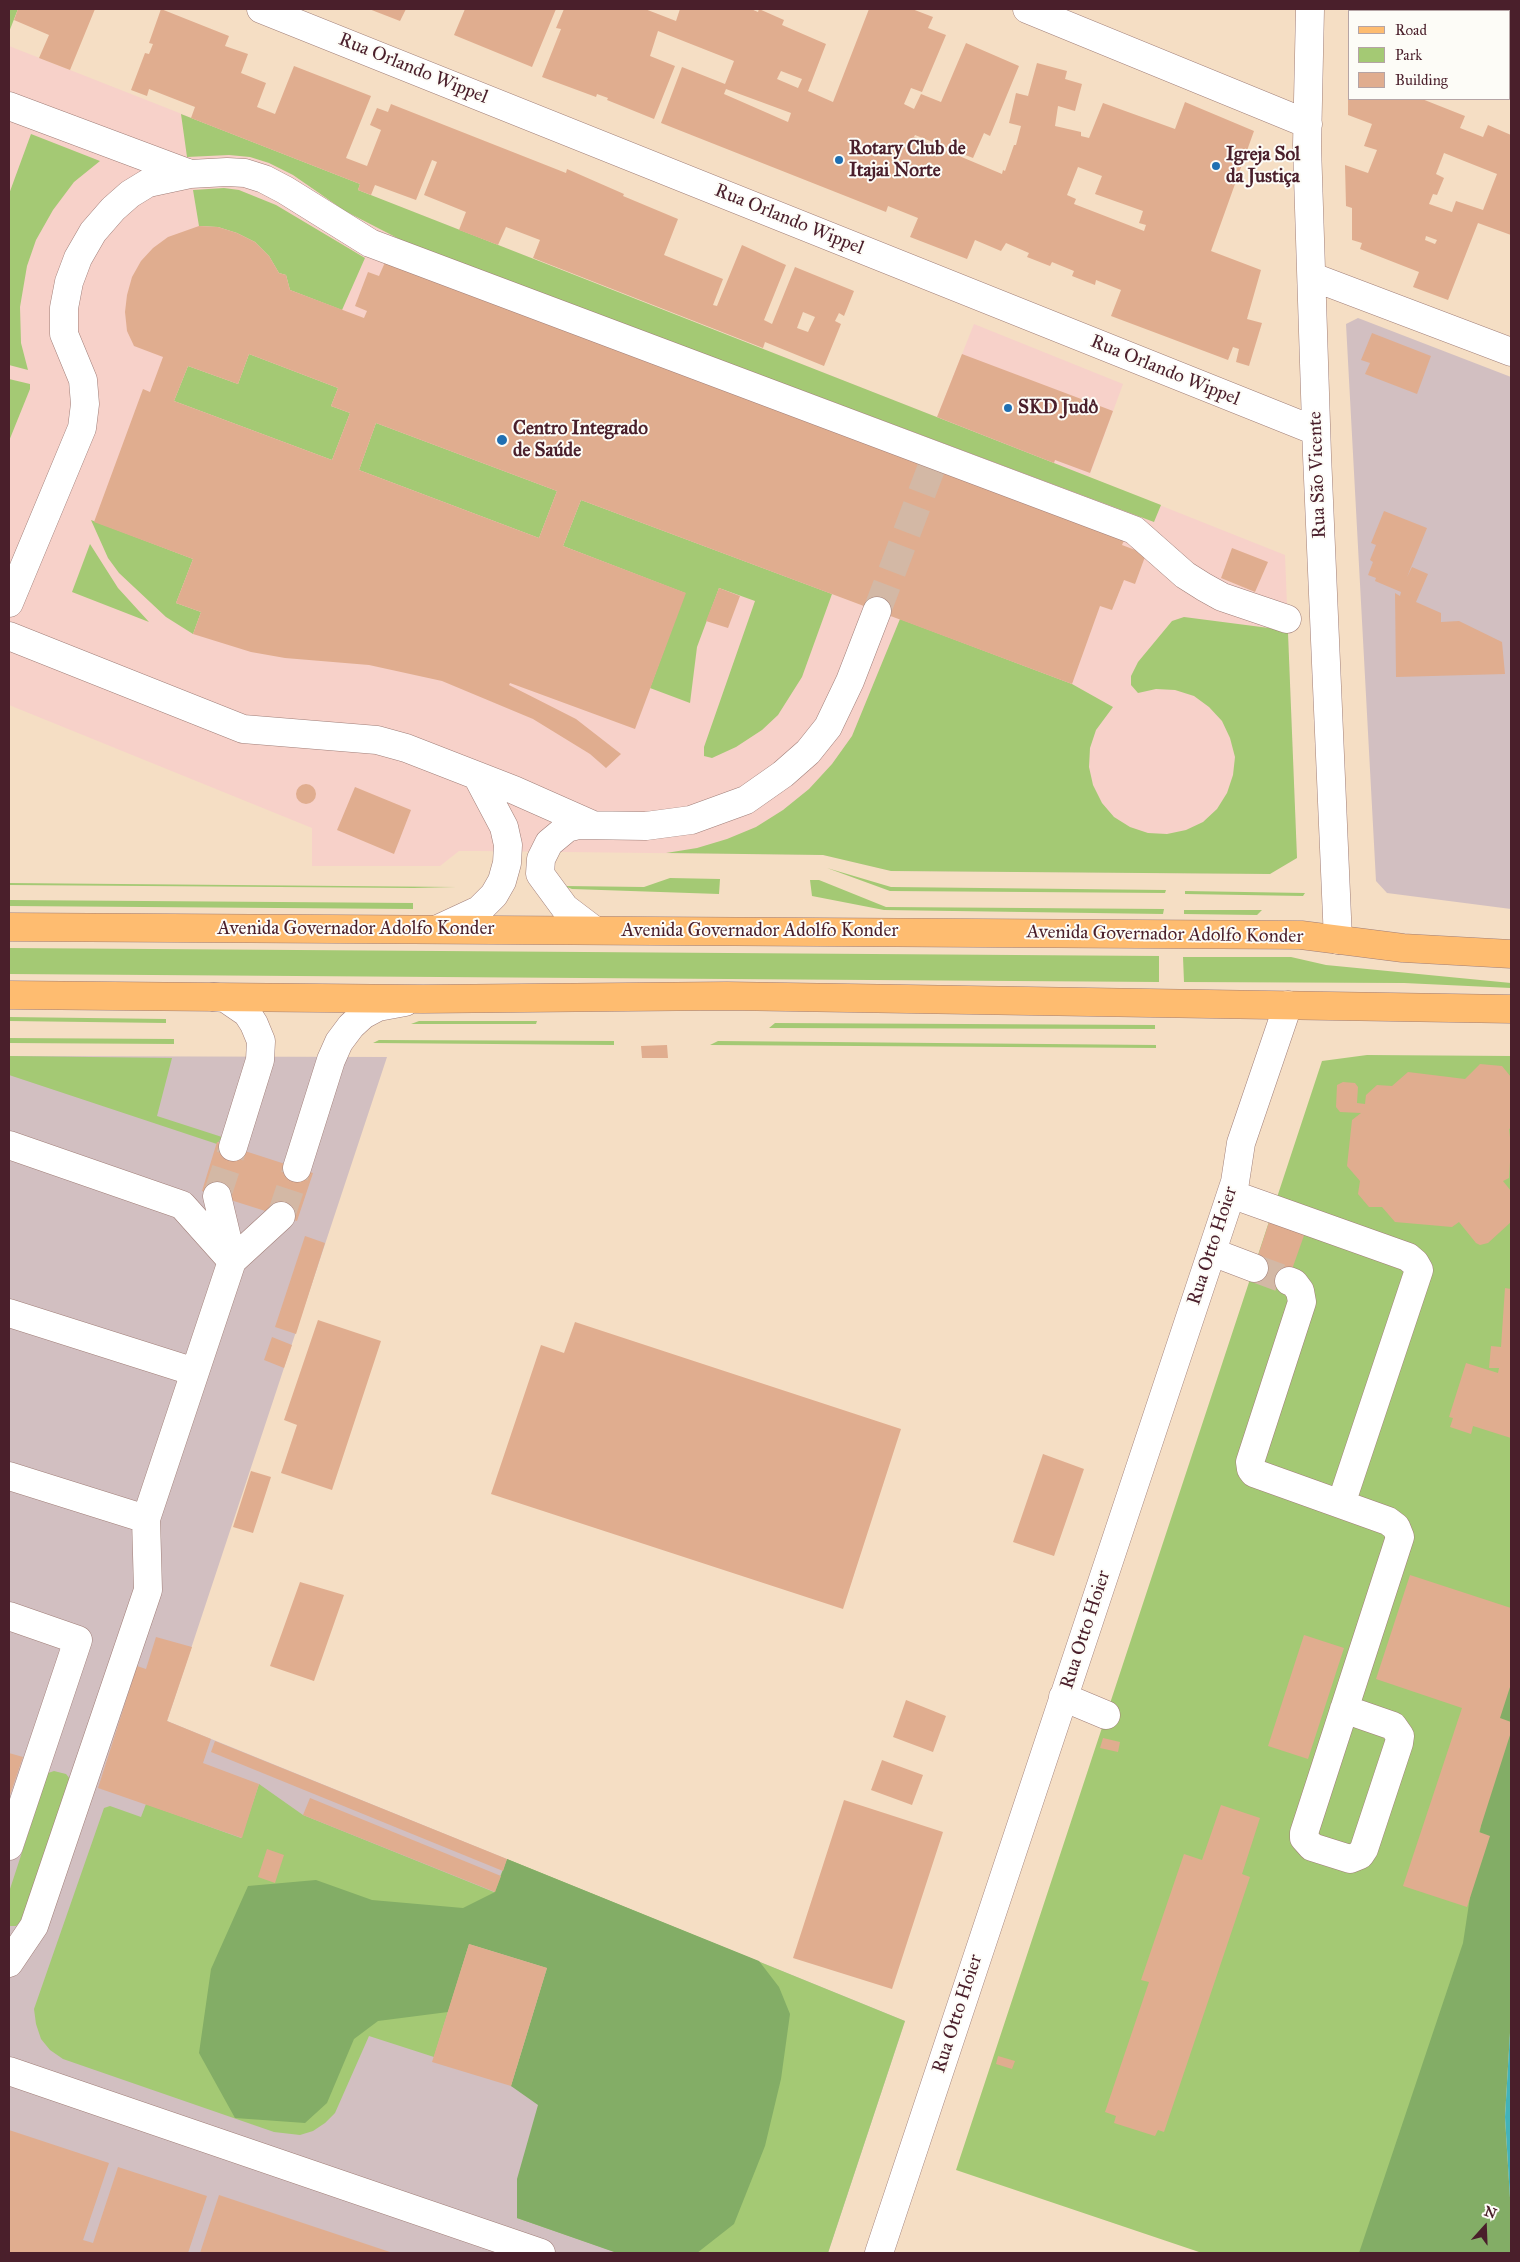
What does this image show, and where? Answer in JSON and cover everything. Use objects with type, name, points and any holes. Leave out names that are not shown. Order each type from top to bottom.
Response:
[{"type":"main road","name":"Avenida Governador Adolfo Konder","points":[[9,926],[1300,935],[1403,948],[1511,954]]},
{"type":"main road","points":[[9,995],[423,998],[727,996],[1511,1009]]},
{"type":"street","name":"Rua Orlando Wippel","points":[[261,9],[1316,431]]},
{"type":"street","points":[[1027,9],[1308,124]]},
{"type":"street","name":"Rua São Vicente","points":[[1310,9],[1308,124],[1316,431],[1338,940]]},
{"type":"street","points":[[9,106],[190,174]]},
{"type":"street","points":[[9,603],[82,428],[86,404],[83,380],[64,334],[64,308],[69,282],[78,258],[93,232],[112,209],[130,194],[148,183],[190,174],[244,173],[285,190],[370,243],[934,461],[1134,530],[1185,575],[1204,588],[1222,597],[1287,619]]},
{"type":"street","points":[[1313,277],[1511,352]]},
{"type":"street","points":[[594,930],[565,908],[544,882],[540,874],[539,865],[548,843],[567,828],[593,825],[646,826],[691,820],[746,800],[783,774],[808,752],[828,727],[850,681],[877,611]]},
{"type":"street","points":[[9,636],[243,729],[377,740],[435,757],[593,825]]},
{"type":"street","points":[[438,929],[478,910],[494,895],[502,881],[507,863],[508,845],[504,827],[477,776]]},
{"type":"street","points":[[214,997],[224,998],[247,1013],[261,1041],[260,1060],[233,1147]]},
{"type":"street","points":[[297,1168],[331,1060],[346,1032],[364,1015],[378,1007],[423,998]]},
{"type":"street","name":"Rua Otto Hoier","points":[[879,2253],[1235,1182],[1241,1143],[1288,1006]]},
{"type":"street","points":[[9,1145],[182,1205],[232,1261]]},
{"type":"street","points":[[1231,1194],[1408,1257],[1419,1270],[1341,1504]]},
{"type":"street","points":[[217,1196],[232,1261]]},
{"type":"street","points":[[9,1963],[34,1926],[148,1590],[146,1519],[232,1261],[281,1216]]},
{"type":"street","points":[[1212,1252],[1254,1268]]},
{"type":"street","points":[[1288,1281],[1294,1283],[1300,1291],[1302,1302],[1250,1462],[1251,1469],[1254,1473],[1392,1524],[1400,1537],[1344,1709],[1305,1829],[1304,1838],[1312,1847],[1350,1859],[1360,1855],[1399,1743],[1398,1730],[1393,1726],[1344,1709]]},
{"type":"street","points":[[9,1313],[195,1372]]},
{"type":"street","points":[[9,1476],[146,1519]]},
{"type":"street","points":[[9,1616],[78,1640],[9,1846]]},
{"type":"street","points":[[1063,1697],[1106,1714]]},
{"type":"street","points":[[9,2071],[540,2253]]},
{"type":"shaded area","name":"Centro Integrado de Saúde","points":[[9,46],[360,184],[358,190],[937,417],[974,324],[1123,384],[1089,477],[1285,555],[1297,858],[1270,874],[891,871],[823,855],[479,851],[459,851],[440,866],[312,866],[312,828],[9,705]]},
{"type":"shaded area","points":[[1358,318],[1511,377],[1511,909],[1387,893],[1376,881],[1346,324]]},
{"type":"shaded area","points":[[9,1056],[387,1057],[167,1721],[905,2021],[828,2253],[9,2253]]},
{"type":"green space","points":[[9,9],[18,9],[9,32]]},
{"type":"green space","points":[[181,114],[360,184],[358,190],[1161,505],[1154,522],[405,242],[345,211],[293,175],[269,163],[250,157],[229,155],[187,157]]},
{"type":"green space","points":[[31,134],[100,161],[74,182],[53,210],[36,240],[27,266],[20,307],[21,343],[28,370],[9,365],[9,194]]},
{"type":"green space","points":[[224,188],[239,190],[276,205],[365,258],[342,310],[290,290],[286,275],[279,273],[269,256],[255,242],[237,233],[218,227],[199,226],[193,190]]},
{"type":"green space","points":[[249,354],[338,388],[331,406],[350,413],[332,460],[174,401],[188,366],[238,384]]},
{"type":"green space","points":[[9,379],[30,384],[30,389],[9,441]]},
{"type":"green space","points":[[376,423],[557,491],[539,538],[359,470]]},
{"type":"green space","points":[[581,500],[832,594],[802,677],[778,715],[762,730],[736,747],[712,758],[704,756],[704,747],[755,601],[719,588],[697,647],[690,703],[650,688],[685,593],[563,546]]},
{"type":"green space","points":[[91,520],[193,559],[176,603],[201,612],[193,634],[166,617],[119,573],[108,558]]},
{"type":"green space","points":[[90,544],[118,588],[149,622],[72,592]]},
{"type":"green space","points":[[1184,617],[1269,628],[1288,633],[1297,858],[1270,874],[891,871],[823,855],[666,853],[697,848],[727,839],[756,827],[783,810],[809,789],[832,764],[852,736],[900,619],[1072,684],[1113,707],[1096,730],[1090,748],[1089,767],[1093,785],[1102,803],[1114,817],[1130,827],[1148,833],[1167,834],[1186,830],[1203,822],[1217,809],[1227,793],[1233,775],[1235,757],[1230,738],[1222,721],[1209,707],[1194,696],[1175,690],[1156,689],[1138,693],[1131,685],[1131,676],[1138,662],[1172,621]]},
{"type":"green space","points":[[827,868],[891,887],[1166,890],[1165,893],[890,891]]},
{"type":"green space","points":[[670,878],[720,879],[719,894],[572,889],[564,886],[644,887]]},
{"type":"green space","points":[[810,880],[819,880],[886,907],[1164,909],[1163,914],[884,910],[812,896]]},
{"type":"green space","points":[[9,883],[456,887],[9,885]]},
{"type":"green space","points":[[1185,891],[1305,893],[1303,896],[1185,894]]},
{"type":"green space","points":[[9,900],[413,903],[413,909],[9,906]]},
{"type":"green space","points":[[1184,910],[1262,910],[1257,915],[1184,914]]},
{"type":"green space","points":[[9,948],[1159,956],[1159,982],[9,974]]},
{"type":"green space","points":[[1183,957],[1291,957],[1326,965],[1511,983],[1511,988],[1404,983],[1184,982]]},
{"type":"green space","points":[[9,1017],[166,1019],[166,1023],[9,1021]]},
{"type":"green space","points":[[419,1021],[537,1021],[536,1024],[411,1024]]},
{"type":"green space","points":[[775,1023],[1155,1025],[1155,1029],[769,1028]]},
{"type":"green space","points":[[9,1038],[174,1039],[174,1044],[9,1043]]},
{"type":"green space","points":[[379,1040],[614,1041],[614,1045],[373,1043]]},
{"type":"green space","points":[[718,1041],[1156,1045],[1156,1048],[710,1045]]},
{"type":"green space","points":[[1367,1055],[1511,1056],[1511,1772],[1462,2253],[1202,2253],[956,2170],[1322,1061]]},
{"type":"green space","points":[[9,1056],[172,1058],[157,1116],[222,1137],[217,1144],[9,1075]]},
{"type":"green space","points":[[1511,1670],[1511,2016],[1505,2117],[1511,2214],[1511,2253],[1359,2253],[1463,1943],[1484,1805],[1500,1716]]},
{"type":"green space","points":[[54,1771],[66,1774],[70,1779],[21,1921],[16,1926],[9,1926],[9,1892],[48,1773]]},
{"type":"green space","points":[[259,1784],[303,1815],[494,1892],[507,1859],[905,2021],[828,2253],[618,2253],[517,2218],[557,2102],[511,2086],[547,1968],[469,1944],[434,2057],[369,2036],[335,2113],[313,2131],[300,2135],[274,2132],[63,2059],[50,2050],[41,2039],[34,2009],[104,1808],[110,1806],[141,1817],[146,1804],[241,1838]]},
{"type":"green space","points":[[507,1859],[759,1961],[779,1987],[790,2014],[781,2079],[765,2146],[734,2224],[697,2253],[617,2253],[517,2218],[517,2179],[538,2105],[511,2086],[547,1968],[469,1944],[448,2012],[378,2021],[354,2039],[327,2103],[305,2123],[235,2118],[199,2053],[211,1969],[248,1886],[316,1880],[372,1900],[463,1908],[495,1892]]},
{"type":"water","points":[[1511,2016],[1511,2214],[1505,2117]]},
{"type":"building","points":[[18,9],[95,9],[70,70],[39,58],[49,35],[14,20]]},
{"type":"building","points":[[161,9],[229,36],[225,46],[248,54],[241,73],[266,83],[257,107],[275,114],[294,66],[371,96],[346,158],[367,166],[381,130],[370,125],[377,108],[388,112],[391,104],[566,173],[567,169],[624,194],[623,196],[678,219],[664,255],[723,279],[713,305],[717,306],[742,245],[786,265],[764,320],[772,324],[795,267],[854,291],[844,316],[839,313],[835,321],[841,324],[824,366],[765,342],[763,348],[533,258],[540,240],[506,227],[498,245],[459,230],[466,212],[424,195],[437,162],[432,160],[416,200],[375,185],[371,195],[358,190],[360,184],[191,118],[195,107],[149,89],[147,96],[131,90],[145,53],[149,54],[153,44],[149,43]],"holes":[[[803,312],[815,317],[808,332],[797,328]]]},
{"type":"building","points":[[369,9],[406,9],[400,21]]},
{"type":"building","points":[[465,9],[556,9],[532,67],[454,35]]},
{"type":"building","points":[[564,9],[645,9],[676,21],[680,9],[751,9],[758,12],[759,9],[784,20],[782,25],[826,44],[808,91],[833,102],[869,9],[912,9],[933,17],[928,28],[946,35],[922,92],[911,88],[904,104],[914,109],[921,94],[941,102],[966,43],[1019,66],[990,136],[984,133],[973,158],[915,135],[914,137],[1002,174],[1003,170],[1005,171],[1014,145],[1016,145],[1021,126],[1009,123],[1016,93],[1028,96],[1037,63],[1067,71],[1065,79],[1082,84],[1075,111],[1058,106],[1055,126],[1081,132],[1081,136],[1089,138],[1103,103],[1175,129],[1185,102],[1254,131],[1211,251],[1261,270],[1247,319],[1262,323],[1249,366],[1236,362],[1239,349],[1233,347],[1228,360],[1111,316],[1121,290],[1096,280],[1095,285],[1072,276],[1074,271],[1052,262],[1050,266],[1027,257],[1029,253],[1006,243],[1001,251],[975,240],[967,259],[910,237],[918,218],[888,206],[886,212],[661,123],[682,67],[725,84],[734,61],[658,31],[650,56],[675,66],[654,119],[607,100],[608,98],[597,94],[596,97],[542,77],[561,29],[556,28]],"holes":[[[781,71],[802,79],[798,88],[777,79]],[[726,89],[791,113],[788,122],[724,94]],[[1078,167],[1102,176],[1095,194],[1143,211],[1139,223],[1146,225],[1144,231],[1074,204],[1076,199],[1067,195]]]},
{"type":"building","points":[[1348,100],[1425,100],[1465,116],[1460,128],[1483,137],[1488,125],[1511,135],[1511,235],[1478,223],[1448,300],[1413,287],[1419,272],[1360,249],[1362,243],[1352,240],[1352,208],[1346,206],[1345,165],[1368,173],[1377,150],[1364,146],[1372,124],[1348,115]],"holes":[[[1444,153],[1497,174],[1483,210],[1456,201],[1452,212],[1429,204],[1433,194],[1437,195],[1444,178],[1436,174]],[[1426,236],[1437,240],[1435,244],[1425,240]]]},
{"type":"building","points":[[199,226],[218,227],[237,233],[255,242],[269,256],[279,273],[286,275],[290,290],[364,318],[367,311],[355,306],[368,272],[379,276],[386,260],[1125,538],[1122,545],[1146,554],[1135,584],[1124,580],[1112,610],[1100,606],[1072,684],[581,500],[563,546],[686,593],[635,729],[510,683],[509,685],[576,719],[621,754],[606,768],[590,754],[533,719],[442,681],[369,665],[285,658],[251,652],[193,634],[201,612],[176,603],[193,559],[94,522],[143,389],[150,392],[163,357],[134,346],[127,331],[125,312],[132,277],[141,261],[153,248],[168,237]],"holes":[[[249,354],[338,388],[331,406],[350,413],[332,460],[174,401],[188,366],[238,384]],[[376,423],[557,491],[539,538],[359,470]]]},
{"type":"building","points":[[1372,333],[1431,356],[1417,394],[1365,374],[1370,363],[1361,360]]},
{"type":"building","name":"SKD Judô","points":[[962,354],[1113,411],[1090,473],[1055,460],[1054,463],[937,417]]},
{"type":"building","points":[[1384,511],[1427,528],[1407,577],[1412,567],[1428,574],[1416,602],[1441,613],[1441,622],[1459,621],[1502,642],[1505,674],[1396,677],[1395,593],[1400,596],[1401,592],[1375,581],[1376,578],[1368,575],[1373,562],[1370,560],[1376,545],[1371,543]]},
{"type":"building","points":[[1232,548],[1268,562],[1255,592],[1221,578]]},
{"type":"building","points":[[719,588],[740,596],[728,628],[706,621]]},
{"type":"building","points":[[306,784],[313,787],[316,794],[313,801],[306,804],[299,801],[296,794],[299,787]]},
{"type":"building","points":[[355,787],[411,810],[394,854],[337,830]]},
{"type":"building","points":[[667,1045],[668,1058],[642,1058],[641,1046]]},
{"type":"building","points":[[1480,1064],[1502,1066],[1511,1077],[1509,1178],[1503,1181],[1511,1191],[1511,1222],[1488,1243],[1480,1245],[1476,1243],[1459,1222],[1452,1227],[1395,1222],[1382,1207],[1369,1207],[1358,1194],[1360,1181],[1347,1166],[1352,1120],[1361,1113],[1340,1112],[1336,1107],[1337,1085],[1343,1082],[1355,1083],[1358,1087],[1357,1103],[1365,1104],[1366,1095],[1377,1085],[1392,1086],[1408,1072],[1465,1079]]},
{"type":"building","points":[[217,1142],[313,1173],[297,1221],[202,1191]]},
{"type":"building","points":[[1271,1216],[1307,1227],[1285,1289],[1251,1277]]},
{"type":"building","points":[[305,1236],[325,1243],[296,1334],[275,1327]]},
{"type":"building","points":[[1505,1288],[1511,1289],[1511,1438],[1473,1426],[1471,1434],[1450,1427],[1453,1418],[1449,1417],[1466,1363],[1498,1373],[1499,1368],[1489,1368],[1491,1346],[1501,1347]]},
{"type":"building","points":[[318,1320],[381,1341],[332,1490],[281,1473],[297,1425],[284,1420]]},
{"type":"building","points":[[575,1322],[901,1429],[843,1609],[491,1494],[541,1345],[564,1353]]},
{"type":"building","points":[[272,1337],[292,1345],[284,1368],[264,1360]]},
{"type":"building","points":[[1043,1454],[1084,1469],[1054,1556],[1013,1542]]},
{"type":"building","points":[[251,1471],[271,1477],[253,1533],[233,1527]]},
{"type":"building","points":[[1410,1575],[1511,1608],[1511,1684],[1500,1718],[1511,1722],[1511,1732],[1479,1832],[1490,1836],[1467,1907],[1403,1886],[1462,1708],[1376,1679]]},
{"type":"building","points":[[300,1582],[344,1595],[314,1681],[270,1666]]},
{"type":"building","points":[[1304,1635],[1344,1648],[1308,1759],[1268,1746]]},
{"type":"building","points":[[156,1637],[192,1647],[167,1721],[211,1739],[203,1763],[259,1784],[242,1838],[98,1788],[137,1666],[146,1669]]},
{"type":"building","points":[[906,1700],[946,1716],[933,1752],[893,1737]]},
{"type":"building","points":[[1103,1738],[1120,1742],[1118,1752],[1100,1748]]},
{"type":"building","points":[[215,1741],[507,1859],[503,1871],[211,1752]]},
{"type":"building","points":[[9,1753],[23,1757],[9,1798]]},
{"type":"building","points":[[882,1760],[923,1775],[912,1805],[871,1790]]},
{"type":"building","points":[[310,1798],[501,1876],[495,1892],[303,1815]]},
{"type":"building","points":[[844,1800],[943,1832],[892,1989],[793,1958]]},
{"type":"building","points":[[1221,1805],[1260,1818],[1242,1874],[1250,1877],[1164,2132],[1158,2130],[1155,2136],[1114,2123],[1116,2116],[1105,2112],[1149,1982],[1141,1980],[1184,1854],[1202,1860]]},
{"type":"building","points":[[267,1849],[284,1855],[275,1883],[258,1877]]},
{"type":"building","points":[[469,1944],[547,1968],[511,2086],[432,2062]]},
{"type":"building","points":[[998,2056],[1015,2061],[1012,2069],[996,2064]]},
{"type":"building","points":[[9,2130],[109,2163],[83,2240],[93,2243],[118,2167],[207,2196],[188,2253],[9,2253]]},
{"type":"building","points":[[219,2195],[393,2253],[200,2253]]},
{"type":"tunnel","points":[[877,611],[932,466]]},
{"type":"tunnel","points":[[217,1196],[233,1147]]},
{"type":"tunnel","points":[[281,1216],[297,1168]]},
{"type":"tunnel","points":[[1254,1268],[1289,1281]]},
{"type":"place","name":"Rotary Club de Itajai Norte","points":[[839,160]]},
{"type":"place","name":"Igreja Sol da Justiça","points":[[1216,166]]},
{"type":"place","name":"SKD Judô","points":[[1008,408]]},
{"type":"place","name":"Centro Integrado de Saúde","points":[[502,440]]}]
